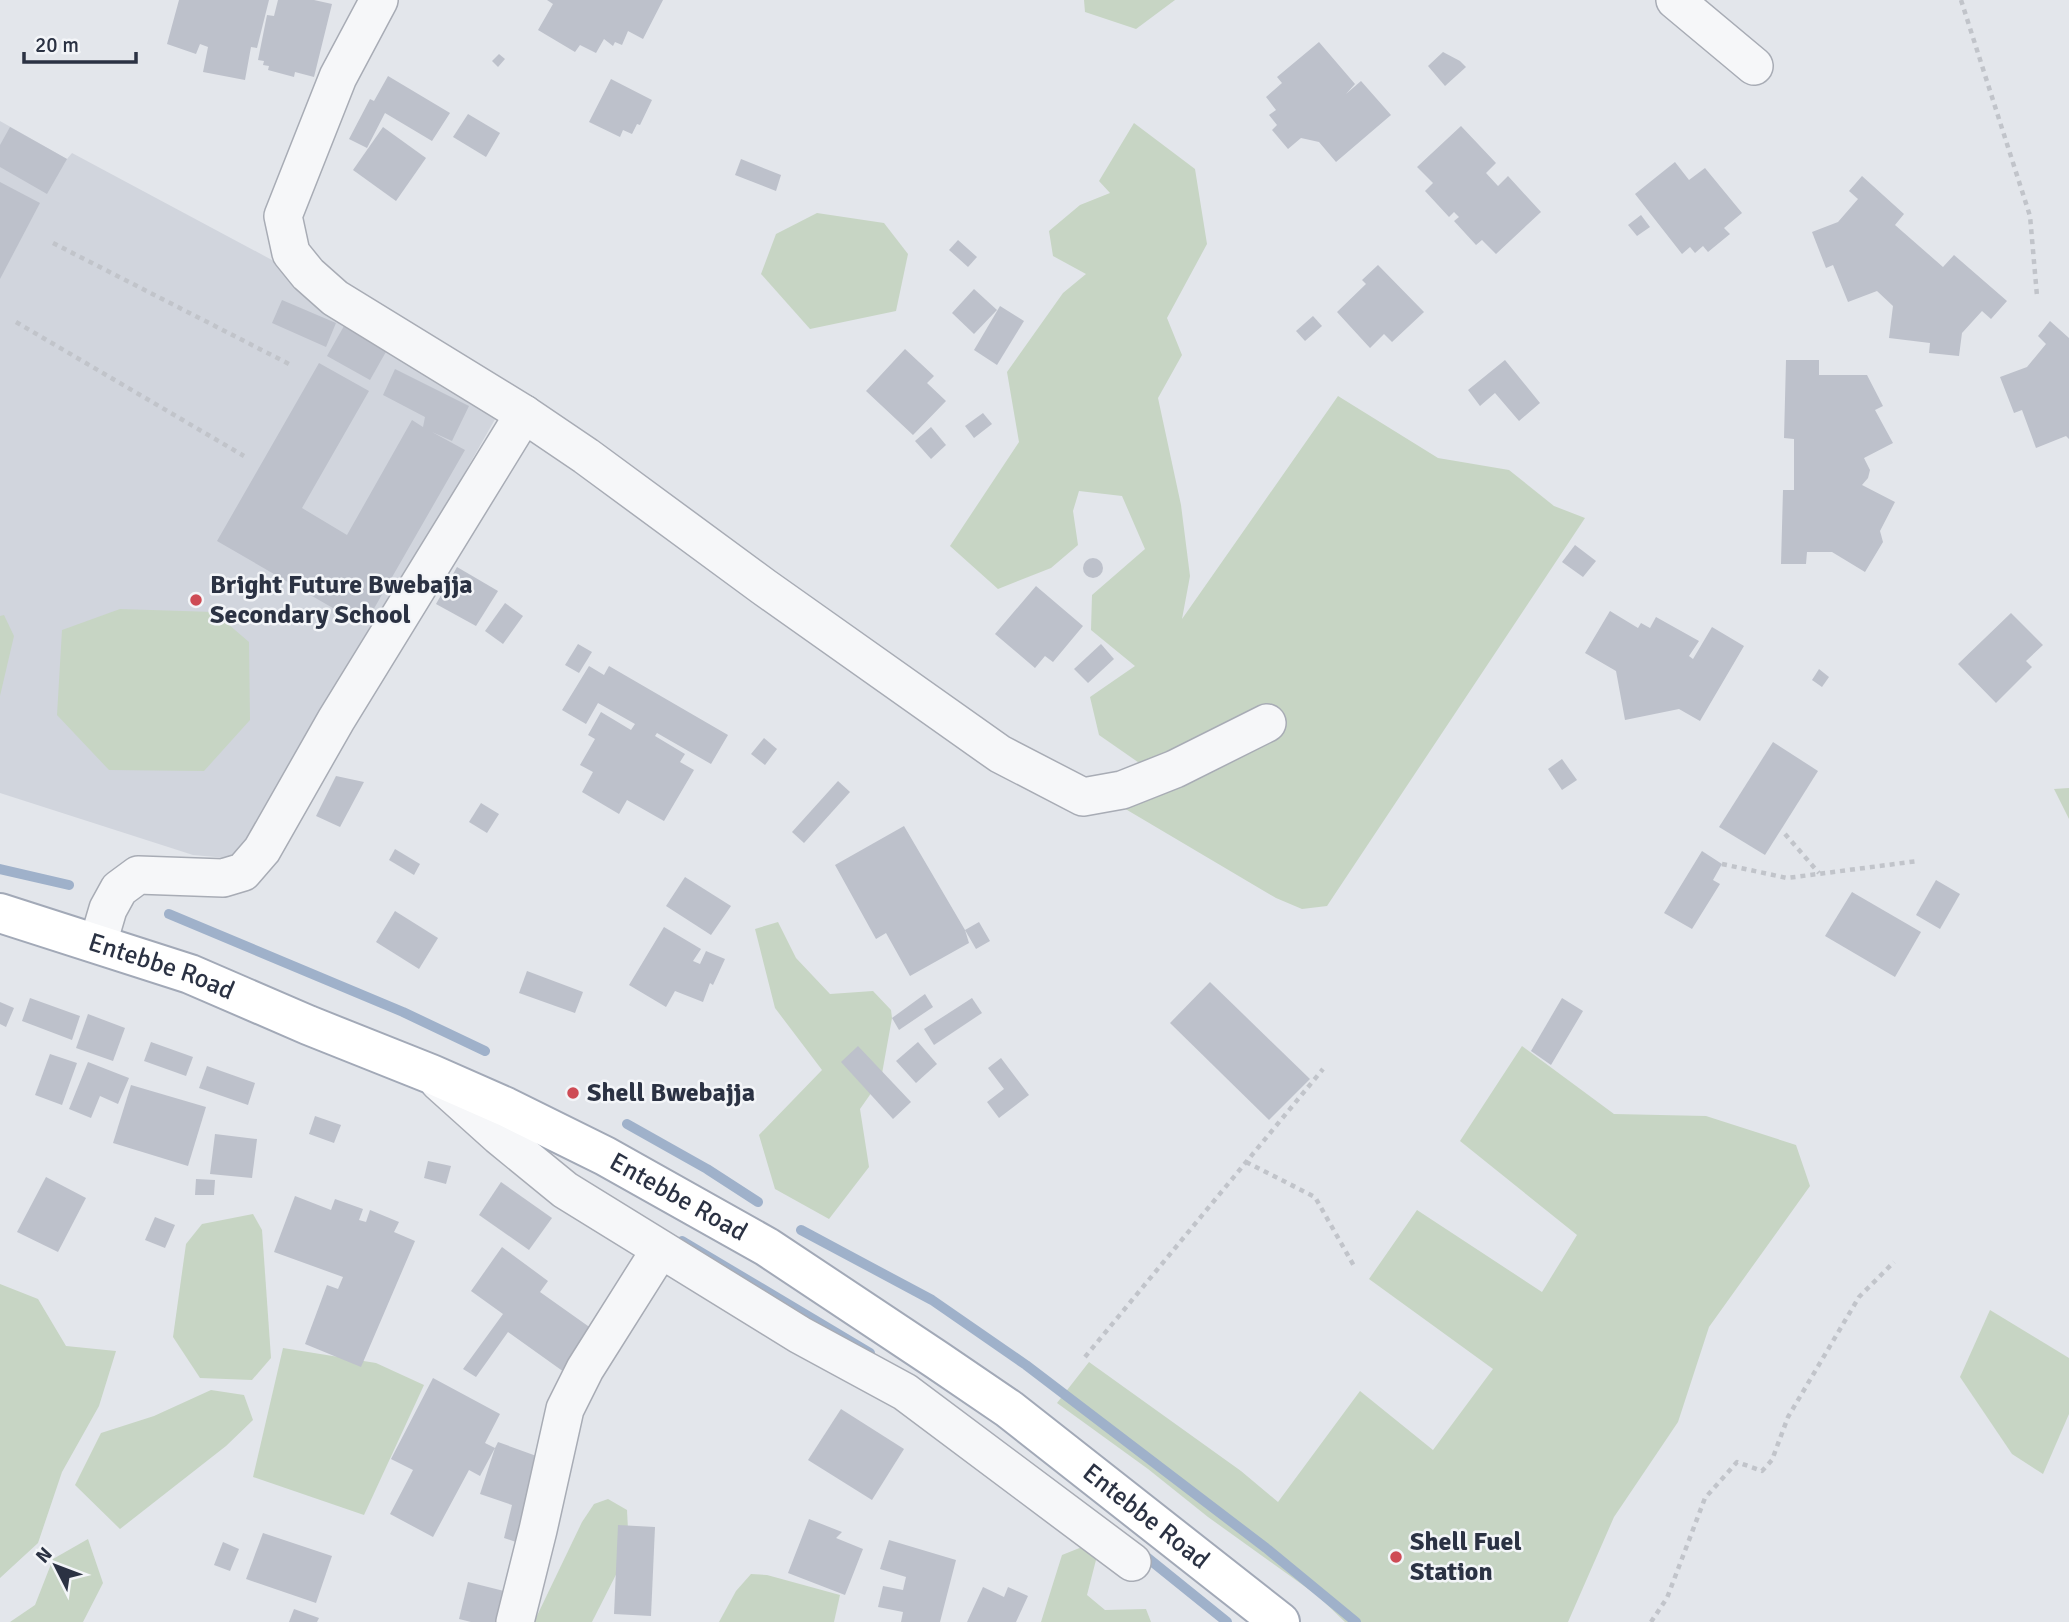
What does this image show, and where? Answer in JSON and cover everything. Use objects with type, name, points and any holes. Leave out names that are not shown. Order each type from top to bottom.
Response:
[{"type":"main road","name":"Entebbe Road","points":[[0,913],[190,974],[431,1074],[506,1107],[605,1156],[777,1254],[1009,1409],[1280,1622]]},
{"type":"street","points":[[379,0],[338,77],[283,216],[291,253],[308,274],[335,298],[524,414],[586,456],[764,587],[1000,754],[1083,797],[1122,790],[1175,769],[1267,723]]},
{"type":"street","points":[[1675,0],[1754,66]]},
{"type":"street","points":[[98,943],[113,899],[119,890],[138,875],[223,878],[243,872],[262,850],[336,720],[524,414]]},
{"type":"street","points":[[431,1074],[499,1136],[565,1190],[800,1335],[905,1392],[1132,1562]]},
{"type":"street","points":[[515,1622],[565,1409],[584,1369],[660,1250]]},
{"type":"path","points":[[1961,0],[2030,216],[2037,296]]},
{"type":"path","points":[[52,243],[290,365]]},
{"type":"path","points":[[16,322],[244,456]]},
{"type":"path","points":[[1785,834],[1819,873]]},
{"type":"path","points":[[1722,864],[1787,878],[1919,861]]},
{"type":"path","points":[[1085,1356],[1323,1069]]},
{"type":"path","points":[[1246,1162],[1315,1197],[1354,1266]]},
{"type":"path","points":[[1651,1622],[1667,1598],[1705,1498],[1737,1462],[1762,1471],[1772,1460],[1788,1417],[1859,1297],[1894,1262]]},
{"type":"shaded area","name":"Bright Future Bwebajja Secondary School","points":[[0,121],[67,159],[72,153],[272,260],[317,302],[502,407],[255,841],[244,853],[227,858],[193,855],[0,793]]},
{"type":"green space","points":[[1084,0],[1175,0],[1136,29],[1085,12]]},
{"type":"green space","points":[[1134,123],[1195,169],[1207,244],[1167,318],[1182,355],[1158,398],[1181,505],[1190,576],[1182,619],[1338,396],[1438,458],[1509,470],[1554,506],[1585,518],[1327,906],[1302,909],[1276,898],[1117,804],[1145,767],[1099,735],[1090,697],[1135,666],[1091,630],[1092,595],[1145,549],[1122,496],[1079,491],[1073,511],[1078,545],[1051,568],[998,589],[950,546],[1019,442],[1007,372],[1063,293],[1086,274],[1053,256],[1049,231],[1080,205],[1110,193],[1099,181]]},
{"type":"green space","points":[[817,213],[884,223],[908,254],[896,311],[810,329],[761,274],[776,234]]},
{"type":"green space","points":[[120,609],[214,612],[249,642],[250,720],[204,771],[109,770],[57,715],[62,630]]},
{"type":"green space","points":[[4,615],[14,636],[0,696],[0,616]]},
{"type":"green space","points":[[2069,788],[2069,819],[2054,789]]},
{"type":"green space","points":[[778,922],[796,958],[830,994],[873,991],[891,1010],[892,1018],[881,1079],[860,1109],[869,1167],[829,1219],[775,1189],[759,1135],[822,1070],[775,1008],[755,929]]},
{"type":"green space","points":[[1522,1046],[1614,1114],[1706,1116],[1796,1145],[1810,1186],[1709,1327],[1678,1422],[1614,1517],[1568,1622],[1345,1622],[1318,1596],[1057,1403],[1089,1362],[1241,1471],[1278,1502],[1360,1391],[1433,1450],[1493,1369],[1369,1279],[1417,1210],[1542,1292],[1577,1235],[1460,1141]]},
{"type":"green space","points":[[253,1214],[262,1230],[271,1358],[252,1380],[200,1378],[173,1337],[186,1244],[202,1224]]},
{"type":"green space","points":[[0,1284],[38,1299],[66,1346],[116,1351],[99,1406],[62,1472],[38,1543],[0,1578]]},
{"type":"green space","points":[[1990,1310],[2069,1358],[2069,1414],[2043,1474],[2012,1454],[1960,1377]]},
{"type":"green space","points":[[283,1348],[376,1363],[424,1385],[364,1515],[253,1477]]},
{"type":"green space","points":[[211,1390],[244,1395],[253,1420],[226,1446],[120,1529],[75,1485],[101,1433],[154,1416]]},
{"type":"green space","points":[[608,1499],[627,1510],[629,1549],[592,1622],[534,1622],[582,1522],[594,1504]]},
{"type":"green space","points":[[88,1539],[103,1583],[83,1622],[10,1622],[35,1605],[53,1559]]},
{"type":"green space","points":[[1087,1545],[1097,1556],[1087,1595],[1105,1610],[1146,1609],[1151,1622],[1041,1622],[1062,1555]]},
{"type":"green space","points":[[751,1574],[767,1575],[840,1595],[834,1622],[719,1622],[736,1591]]},
{"type":"building","points":[[179,0],[269,0],[257,48],[251,47],[245,80],[203,72],[208,47],[200,44],[196,54],[167,44]]},
{"type":"building","points":[[278,0],[314,0],[332,4],[314,77],[295,72],[294,77],[268,70],[269,66],[263,65],[264,61],[258,60],[267,15],[274,16]]},
{"type":"building","points":[[547,0],[663,0],[643,39],[628,31],[622,45],[615,42],[613,46],[604,39],[596,53],[580,45],[575,52],[538,30],[553,4]]},
{"type":"building","points":[[1319,42],[1355,84],[1346,94],[1361,81],[1391,115],[1336,162],[1319,142],[1301,138],[1288,149],[1272,130],[1277,125],[1269,115],[1276,110],[1266,97],[1282,83],[1277,77]]},
{"type":"building","points":[[1443,52],[1466,67],[1445,86],[1428,66]]},
{"type":"building","points":[[499,54],[505,59],[498,67],[492,61]]},
{"type":"building","points":[[388,76],[450,113],[432,141],[385,113],[367,148],[349,139],[370,99],[374,101]]},
{"type":"building","points":[[611,79],[652,100],[640,125],[637,124],[632,134],[623,130],[620,137],[589,122]]},
{"type":"building","points":[[468,114],[500,133],[486,157],[453,137]]},
{"type":"building","points":[[1461,126],[1496,163],[1486,173],[1498,186],[1508,176],[1541,212],[1496,254],[1482,240],[1476,245],[1454,221],[1459,217],[1454,212],[1449,217],[1425,191],[1433,183],[1417,167]]},
{"type":"building","points":[[10,127],[67,159],[47,194],[0,167],[0,145]]},
{"type":"building","points":[[383,127],[426,158],[396,201],[353,170]]},
{"type":"building","points":[[741,159],[781,175],[776,191],[735,175]]},
{"type":"building","points":[[1675,162],[1689,180],[1705,168],[1742,213],[1724,228],[1730,234],[1708,252],[1703,246],[1695,253],[1690,247],[1682,254],[1635,194]]},
{"type":"building","points":[[1862,176],[1904,214],[1895,225],[1943,267],[1954,255],[2007,301],[1991,319],[1982,311],[1962,333],[1959,356],[1929,353],[1930,343],[1889,338],[1893,306],[1877,291],[1848,302],[1833,265],[1826,268],[1812,232],[1838,222],[1858,199],[1849,191]]},
{"type":"building","points":[[0,182],[40,203],[0,279]]},
{"type":"building","points":[[1641,215],[1650,227],[1637,236],[1628,225]]},
{"type":"building","points":[[958,240],[977,257],[968,267],[949,250]]},
{"type":"building","points":[[1378,265],[1424,312],[1392,342],[1384,334],[1370,348],[1337,312],[1366,284],[1362,280]]},
{"type":"building","points":[[974,289],[997,310],[974,334],[952,313]]},
{"type":"building","points":[[282,300],[336,323],[326,347],[272,323]]},
{"type":"building","points":[[1000,306],[1024,321],[997,365],[974,350]]},
{"type":"building","points":[[1313,316],[1322,326],[1305,341],[1296,331]]},
{"type":"building","points":[[2050,321],[2069,338],[2069,439],[2066,436],[2036,448],[2022,410],[2014,413],[2000,377],[2027,367],[2046,344],[2038,336]]},
{"type":"building","points":[[344,326],[387,350],[370,380],[327,356]]},
{"type":"building","points":[[905,349],[934,376],[927,383],[946,401],[913,435],[866,391]]},
{"type":"building","points":[[1505,360],[1540,403],[1519,421],[1495,393],[1480,406],[1468,390]]},
{"type":"building","points":[[1786,360],[1819,360],[1819,375],[1867,375],[1883,406],[1875,410],[1893,443],[1864,458],[1870,470],[1862,485],[1895,502],[1880,531],[1883,542],[1865,572],[1832,552],[1807,552],[1806,564],[1781,564],[1783,490],[1794,490],[1794,439],[1784,438]]},
{"type":"building","points":[[319,363],[369,391],[302,508],[347,535],[412,420],[423,427],[425,417],[383,395],[395,369],[469,406],[452,441],[432,432],[465,450],[364,626],[217,541]]},
{"type":"building","points":[[983,413],[992,424],[974,438],[965,426]]},
{"type":"building","points":[[931,427],[946,445],[931,459],[915,441]]},
{"type":"building","points":[[1575,545],[1596,561],[1583,577],[1562,562]]},
{"type":"building","points":[[1093,558],[1100,561],[1103,568],[1100,575],[1093,578],[1086,575],[1083,568],[1086,561]]},
{"type":"building","points":[[457,567],[498,591],[476,626],[436,604]]},
{"type":"building","points":[[1036,586],[1083,626],[1053,662],[1045,656],[1035,668],[995,634]]},
{"type":"building","points":[[505,603],[523,616],[503,644],[485,631]]},
{"type":"building","points":[[1610,611],[1638,628],[1641,623],[1650,628],[1656,617],[1699,641],[1689,656],[1693,659],[1712,627],[1744,646],[1700,721],[1679,709],[1625,720],[1616,671],[1585,653]]},
{"type":"building","points":[[2011,613],[2043,645],[2026,661],[2032,667],[1996,703],[1958,664]]},
{"type":"building","points":[[578,644],[592,652],[579,673],[565,665]]},
{"type":"building","points":[[1101,644],[1114,659],[1088,683],[1074,669]]},
{"type":"building","points":[[589,666],[604,675],[609,666],[728,735],[711,764],[657,733],[655,736],[685,754],[680,762],[694,770],[664,821],[627,800],[619,814],[582,792],[593,772],[580,765],[595,739],[588,735],[601,712],[631,730],[635,724],[598,703],[586,724],[562,710]]},
{"type":"building","points":[[1819,669],[1829,677],[1822,687],[1812,680]]},
{"type":"building","points":[[764,738],[777,749],[765,765],[751,754]]},
{"type":"building","points":[[1773,742],[1818,771],[1765,855],[1719,827]]},
{"type":"building","points":[[1562,759],[1577,780],[1562,790],[1548,769]]},
{"type":"building","points":[[336,776],[364,782],[340,827],[316,816]]},
{"type":"building","points":[[838,781],[850,792],[804,843],[792,832]]},
{"type":"building","points":[[481,803],[499,814],[487,833],[469,822]]},
{"type":"building","points":[[904,826],[965,930],[969,943],[910,976],[886,933],[876,939],[835,865]]},
{"type":"building","points":[[395,849],[420,864],[414,875],[389,860]]},
{"type":"building","points":[[1702,851],[1722,864],[1713,880],[1720,884],[1692,929],[1664,913]]},
{"type":"building","points":[[685,877],[731,906],[711,935],[666,906]]},
{"type":"building","points":[[1936,880],[1960,894],[1940,929],[1916,915]]},
{"type":"building","points":[[1852,892],[1921,932],[1895,977],[1825,936]]},
{"type":"building","points":[[395,911],[438,938],[419,969],[376,942]]},
{"type":"building","points":[[979,922],[990,941],[976,949],[965,930]]},
{"type":"building","points":[[664,927],[701,949],[693,961],[700,964],[706,951],[725,959],[713,985],[710,983],[703,1002],[675,991],[666,1007],[629,985]]},
{"type":"building","points":[[527,971],[583,992],[575,1013],[519,993]]},
{"type":"building","points":[[1210,982],[1310,1079],[1269,1120],[1170,1023]]},
{"type":"building","points":[[925,994],[933,1007],[899,1030],[892,1018]]},
{"type":"building","points":[[30,998],[80,1016],[72,1040],[22,1021]]},
{"type":"building","points":[[972,998],[982,1013],[934,1045],[924,1029]]},
{"type":"building","points":[[1562,998],[1583,1011],[1551,1065],[1531,1051]]},
{"type":"building","points":[[0,1002],[14,1008],[6,1027],[0,1024]]},
{"type":"building","points":[[88,1014],[125,1028],[113,1061],[76,1048]]},
{"type":"building","points":[[151,1042],[193,1057],[186,1076],[144,1061]]},
{"type":"building","points":[[918,1042],[937,1064],[916,1083],[896,1061]]},
{"type":"building","points":[[858,1046],[911,1102],[893,1119],[841,1062]]},
{"type":"building","points":[[50,1054],[77,1063],[62,1105],[35,1095]]},
{"type":"building","points":[[1001,1058],[1029,1095],[999,1118],[987,1102],[1004,1089],[988,1068]]},
{"type":"building","points":[[88,1062],[129,1078],[118,1104],[100,1096],[91,1118],[69,1109]]},
{"type":"building","points":[[207,1066],[255,1083],[248,1105],[199,1088]]},
{"type":"building","points":[[131,1085],[206,1107],[188,1166],[113,1143]]},
{"type":"building","points":[[315,1116],[341,1125],[334,1143],[309,1134]]},
{"type":"building","points":[[215,1134],[257,1139],[252,1178],[210,1174]]},
{"type":"building","points":[[428,1161],[451,1166],[446,1184],[424,1178]]},
{"type":"building","points":[[46,1177],[86,1198],[58,1252],[17,1232]]},
{"type":"building","points":[[196,1179],[215,1180],[214,1195],[195,1195]]},
{"type":"building","points":[[501,1182],[552,1218],[529,1250],[479,1215]]},
{"type":"building","points":[[295,1196],[331,1210],[335,1199],[363,1209],[359,1220],[366,1222],[370,1210],[399,1222],[394,1232],[415,1241],[361,1367],[305,1344],[327,1285],[338,1289],[343,1277],[274,1252]]},
{"type":"building","points":[[155,1217],[175,1225],[165,1248],[145,1240]]},
{"type":"building","points":[[502,1247],[548,1281],[540,1292],[595,1331],[564,1372],[508,1332],[476,1377],[463,1369],[503,1314],[471,1291]]},
{"type":"building","points":[[433,1378],[500,1414],[485,1443],[495,1448],[480,1476],[469,1470],[433,1537],[390,1514],[413,1470],[391,1459]]},
{"type":"building","points":[[841,1409],[904,1449],[872,1500],[808,1460]]},
{"type":"building","points":[[498,1442],[542,1458],[516,1542],[504,1538],[512,1505],[480,1494]]},
{"type":"building","points":[[809,1519],[842,1532],[836,1538],[863,1549],[845,1595],[788,1573]]},
{"type":"building","points":[[618,1525],[655,1527],[651,1616],[614,1614]]},
{"type":"building","points":[[263,1533],[332,1556],[316,1603],[246,1579]]},
{"type":"building","points":[[889,1540],[956,1560],[940,1622],[901,1622],[903,1612],[878,1607],[883,1586],[903,1590],[906,1577],[880,1569]]},
{"type":"building","points":[[223,1542],[239,1549],[230,1571],[214,1565]]},
{"type":"building","points":[[468,1582],[504,1591],[496,1622],[459,1619]]},
{"type":"building","points":[[983,1587],[1004,1597],[1008,1587],[1028,1596],[1016,1622],[967,1622]]},
{"type":"building","points":[[294,1609],[319,1618],[317,1622],[289,1622]]},
{"type":"waterway","points":[[0,869],[69,885]]},
{"type":"waterway","points":[[169,914],[403,1012],[485,1051]]},
{"type":"waterway","points":[[627,1124],[707,1169],[758,1202]]},
{"type":"waterway","points":[[801,1230],[932,1300],[1026,1365],[1266,1548],[1356,1622]]},
{"type":"waterway","points":[[682,1241],[870,1353]]},
{"type":"waterway","points":[[1139,1551],[1227,1622]]},
{"type":"place","name":"Bright Future Bwebajja Secondary School","points":[[196,600]]},
{"type":"place","name":"Shell Bwebajja","points":[[573,1093]]},
{"type":"place","name":"Shell Fuel Station","points":[[1396,1557]]}]
